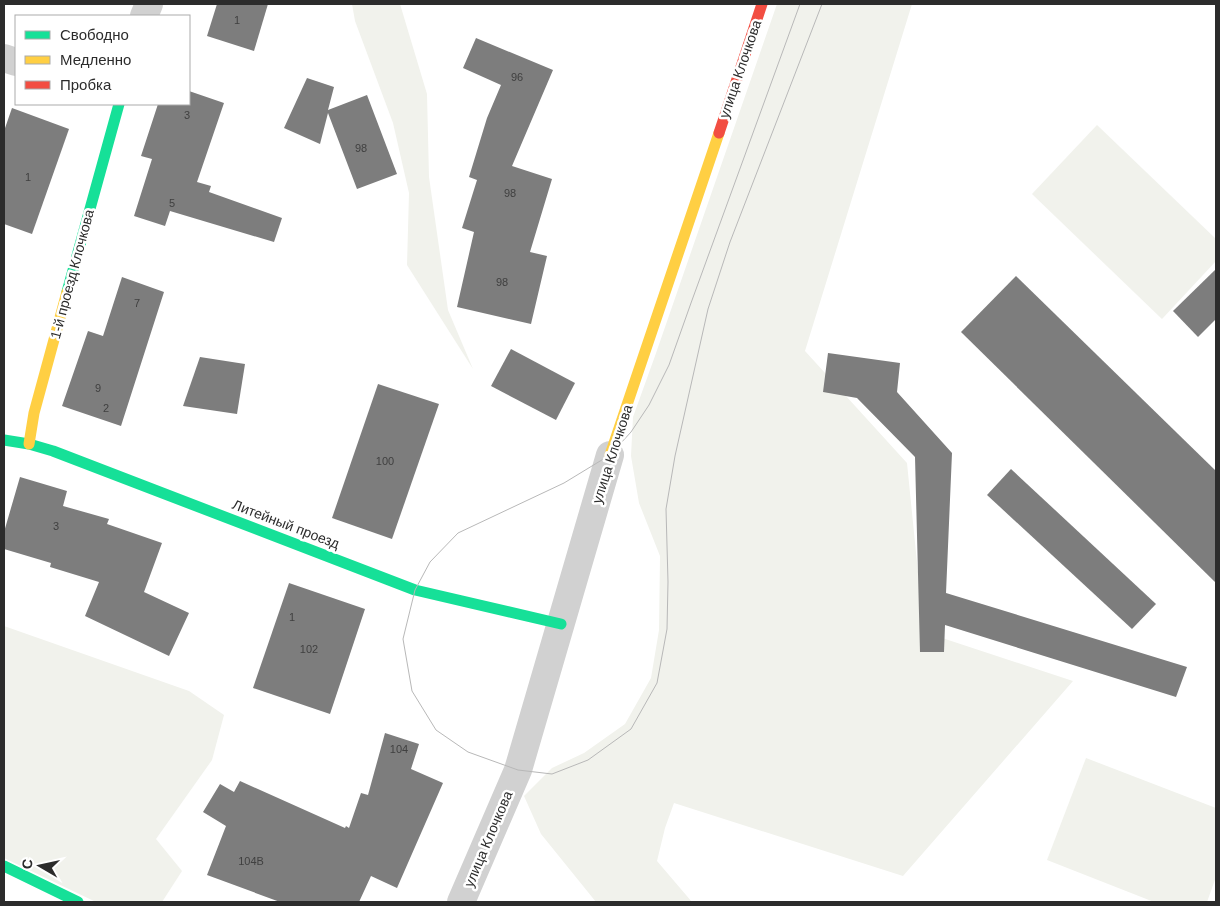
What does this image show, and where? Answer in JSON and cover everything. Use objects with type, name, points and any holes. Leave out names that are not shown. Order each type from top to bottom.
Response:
[{"type":"street","name":"улица Клочкова","points":[[463,901],[518,770],[610,455],[762,4]]},
{"type":"street","name":"1-й проезд Клочкова","points":[[29,444],[34,413],[119,105]]},
{"type":"street","name":"Литейный проезд","points":[[4,440],[29,444],[53,451],[415,590],[561,624]]},
{"type":"street","points":[[4,866],[78,902]]},
{"type":"shaded area","points":[[352,4],[400,4],[427,94],[429,177],[448,310],[473,369],[407,265],[409,193],[393,123],[355,21]]},
{"type":"shaded area","points":[[777,4],[912,4],[805,351],[907,463],[924,632],[1073,681],[903,876],[674,803],[665,828],[657,861],[692,902],[596,902],[541,834],[524,796],[552,768],[584,753],[625,724],[651,678],[659,630],[660,556],[639,503],[631,456],[633,417]]},
{"type":"shaded area","points":[[1097,125],[1216,239],[1216,261],[1162,319],[1032,194]]},
{"type":"shaded area","points":[[4,626],[189,691],[224,715],[212,760],[156,839],[182,871],[162,902],[96,902],[4,858]]},
{"type":"shaded area","points":[[1086,758],[1216,808],[1216,877],[1207,902],[1154,902],[1047,860]]},
{"type":"building","points":[[217,4],[268,4],[254,51],[207,36]]},
{"type":"building","points":[[476,38],[553,70],[512,166],[552,179],[530,252],[547,256],[531,324],[457,307],[474,232],[462,228],[477,180],[469,177],[487,118],[501,85],[463,68]]},
{"type":"building","points":[[307,78],[334,87],[328,110],[367,95],[397,174],[357,189],[328,113],[320,144],[284,128]]},
{"type":"building","points":[[190,91],[224,103],[197,182],[211,186],[209,192],[282,218],[274,242],[170,211],[165,226],[134,216],[152,159],[141,156],[158,105],[190,105]]},
{"type":"building","points":[[12,108],[69,129],[32,234],[4,224],[4,131]]},
{"type":"building","points":[[1216,269],[1216,319],[1198,337],[1173,311]]},
{"type":"building","points":[[1016,276],[1216,471],[1216,583],[961,332]]},
{"type":"building","points":[[122,277],[164,292],[121,426],[62,406],[88,331],[103,336]]},
{"type":"building","points":[[511,349],[575,383],[556,420],[491,386]]},
{"type":"building","points":[[828,353],[900,363],[897,392],[952,453],[946,593],[1187,667],[1176,697],[945,625],[944,652],[920,652],[915,457],[857,398],[823,392]]},
{"type":"building","points":[[200,357],[245,364],[237,414],[183,406]]},
{"type":"building","points":[[378,384],[439,404],[392,539],[332,518]]},
{"type":"building","points":[[1011,469],[1156,604],[1132,629],[987,495]]},
{"type":"building","points":[[20,477],[67,491],[63,506],[109,519],[107,524],[162,543],[144,592],[189,613],[169,656],[85,616],[99,582],[50,567],[51,563],[4,549],[4,532]]},
{"type":"building","points":[[289,583],[365,609],[330,714],[253,688]]},
{"type":"building","points":[[385,733],[419,744],[411,769],[443,783],[397,888],[371,876],[359,902],[280,902],[207,875],[226,826],[203,812],[220,784],[234,792],[240,781],[345,828],[346,826],[349,828],[361,793],[368,795]]},
{"type":"tram line","points":[[800,4],[669,365],[649,405],[631,432],[610,455],[564,483],[458,533],[430,562],[415,590],[403,639],[412,691],[436,730],[468,752],[518,770],[552,774],[588,760],[631,729],[657,683],[667,629],[666,509],[675,456],[708,309],[730,242],[822,4]]},
{"type":"traffic: fast","points":[[67,292],[119,105]]},
{"type":"traffic: fast","points":[[4,440],[29,444],[53,451],[415,590],[561,624]]},
{"type":"traffic: fast","points":[[4,866],[78,902]]},
{"type":"traffic: slow","points":[[610,455],[719,133]]},
{"type":"traffic: slow","points":[[29,444],[34,413],[67,292]]},
{"type":"traffic: jam","points":[[719,133],[762,4]]}]
